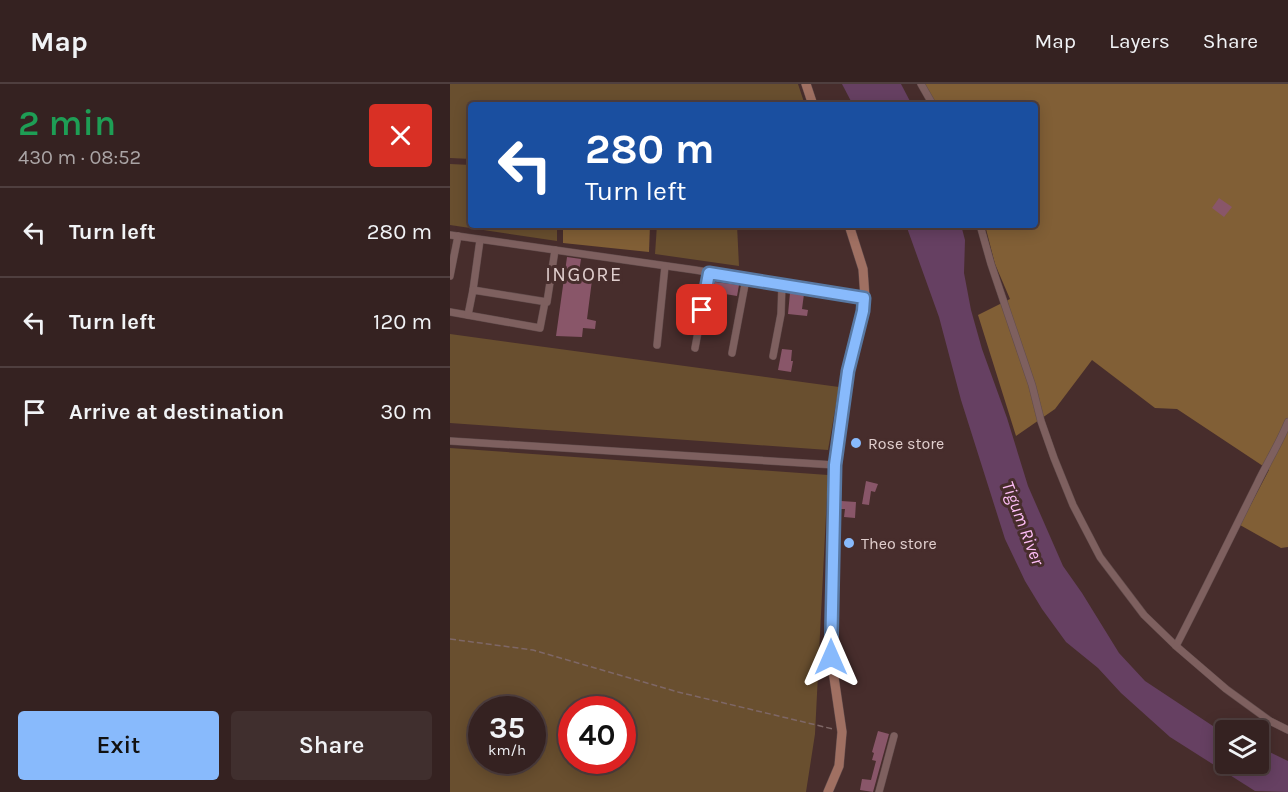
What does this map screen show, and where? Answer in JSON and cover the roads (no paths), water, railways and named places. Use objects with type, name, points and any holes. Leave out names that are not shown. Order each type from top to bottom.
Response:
[{"type":"street","points":[[806,84],[812,102]]},
{"type":"street","points":[[921,84],[931,102]]},
{"type":"street","points":[[828,792],[840,766],[842,732],[831,657],[835,465],[848,371],[863,311],[864,298],[862,269],[850,228]]},
{"type":"street","points":[[981,228],[1032,385],[1044,430],[1073,505],[1100,557],[1144,615],[1176,645],[1226,689],[1270,721],[1288,730]]},
{"type":"street","points":[[450,276],[454,235],[864,298]]},
{"type":"street","points":[[468,315],[480,240]]},
{"type":"street","points":[[450,312],[541,328],[545,302],[548,301],[555,250]]},
{"type":"street","points":[[657,345],[665,266]]},
{"type":"street","points":[[695,348],[709,273]]},
{"type":"street","points":[[732,353],[746,279]]},
{"type":"street","points":[[773,356],[781,314],[782,284]]},
{"type":"street","points":[[473,290],[545,302]]},
{"type":"street","points":[[1176,645],[1216,570],[1288,422]]},
{"type":"street","points":[[450,441],[835,465]]},
{"type":"street","points":[[879,792],[894,735]]},
{"type":"water","points":[[842,84],[901,84],[910,102],[851,102]]},
{"type":"water","name":"Tigum River","points":[[907,228],[962,228],[965,240],[964,273],[982,349],[1028,486],[1063,566],[1119,653],[1145,681],[1215,727],[1215,766],[1170,737],[1121,693],[1098,668],[1066,642],[1042,609],[1025,581],[1005,539],[961,400],[939,317]]},
{"type":"water","points":[[1269,752],[1288,761],[1288,792],[1255,791],[1228,774],[1269,774]]},
{"type":"place","name":"Rose store","points":[[856,443]]},
{"type":"place","name":"Theo store","points":[[849,543]]},
{"type":"district","name":"INGORE","points":[[584,274]]}]
